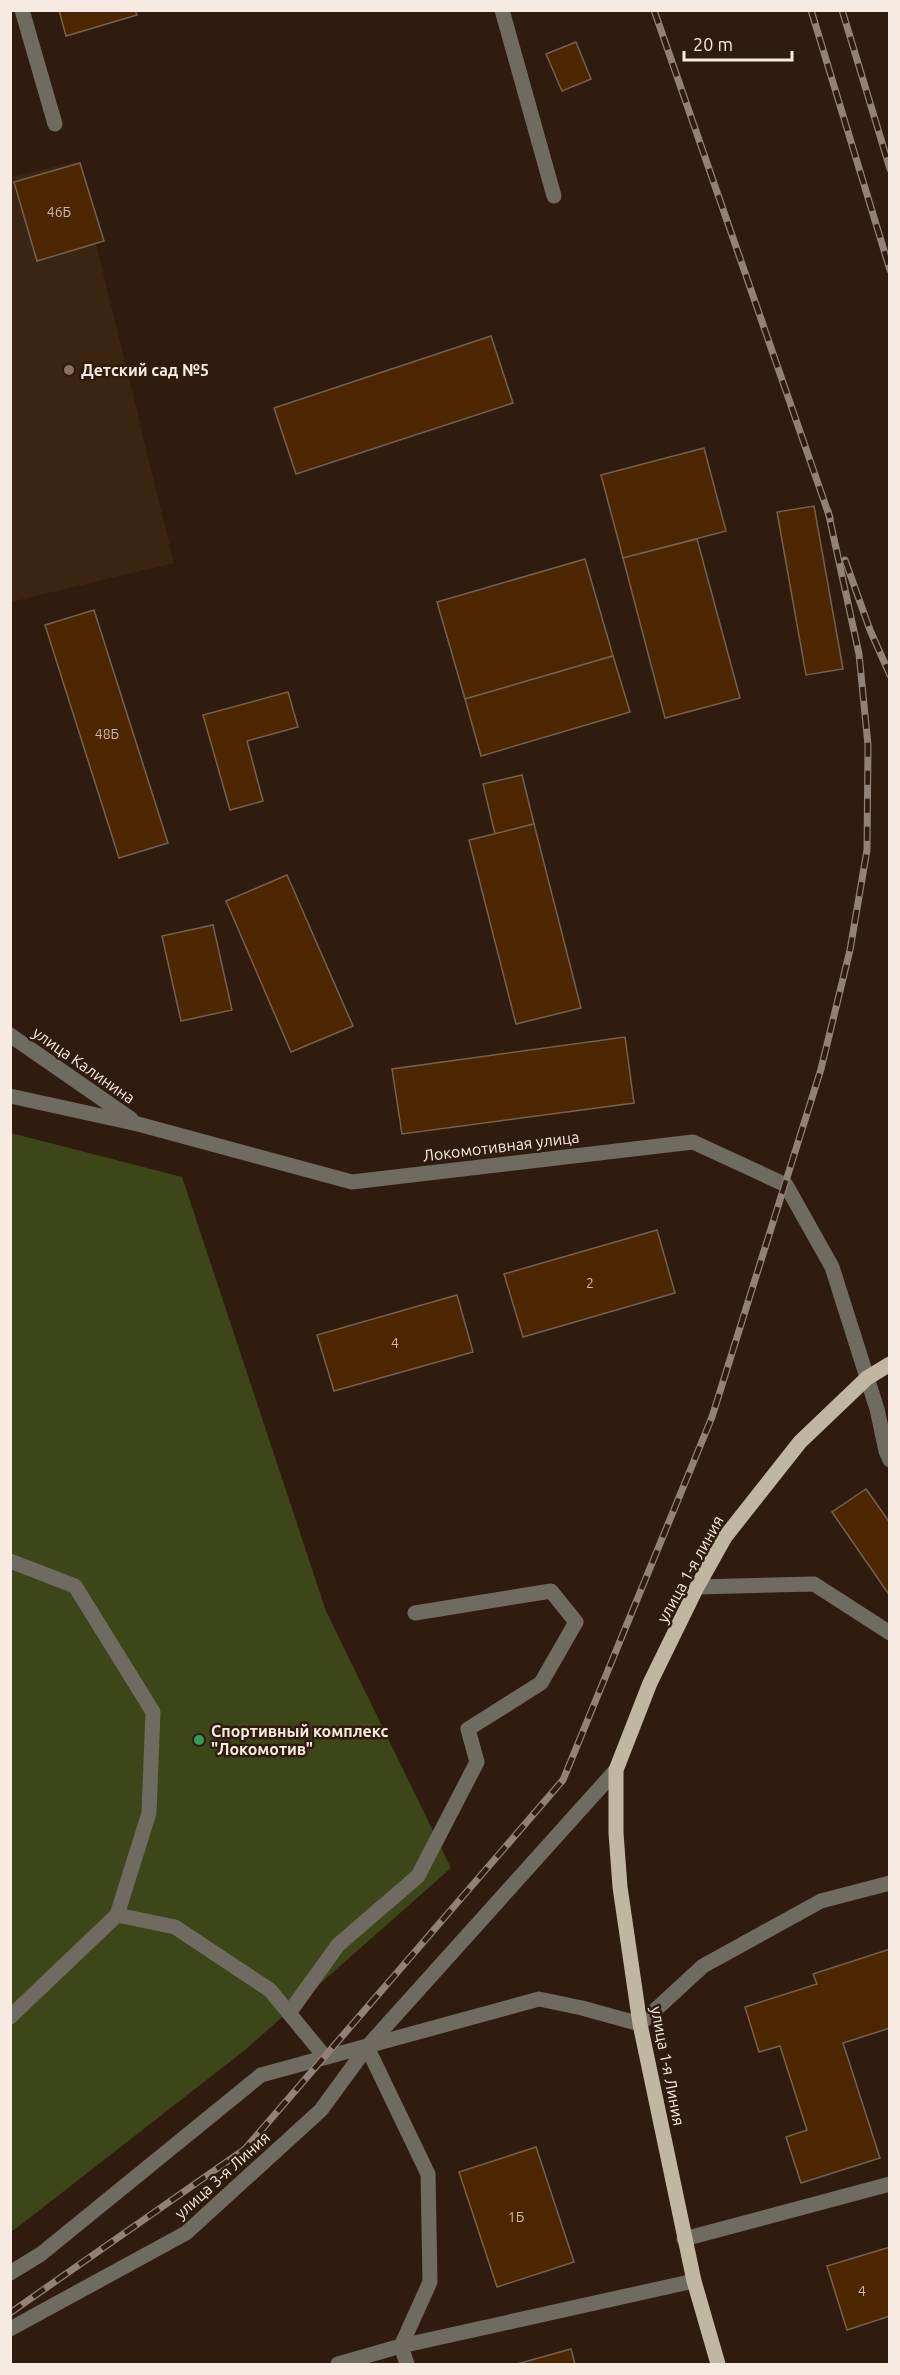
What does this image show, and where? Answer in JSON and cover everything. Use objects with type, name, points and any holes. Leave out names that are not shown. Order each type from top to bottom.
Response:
[{"type":"main road","name":"улица 1-я линия","points":[[616,1770],[650,1683],[697,1587],[725,1538],[800,1442],[867,1378],[890,1364]]},
{"type":"main road","name":"улица 1-я Линия","points":[[616,1770],[616,1833],[620,1887],[640,2024],[684,2239],[718,2364]]},
{"type":"street","points":[[22,10],[54,124]]},
{"type":"street","points":[[502,10],[554,196]]},
{"type":"street","name":"улица Калинина","points":[[10,1035],[138,1124]]},
{"type":"street","name":"Локомотивная улица","points":[[10,1096],[138,1124],[352,1182],[693,1142],[786,1185],[832,1267],[890,1460]]},
{"type":"street","points":[[10,1561],[75,1586],[153,1712],[149,1813],[117,1915],[10,2017]]},
{"type":"street","points":[[697,1587],[814,1584],[890,1633]]},
{"type":"street","points":[[289,2013],[338,1944],[418,1876],[477,1762],[468,1729],[542,1683],[576,1622],[551,1591],[415,1613]]},
{"type":"street","name":"улица 3-я Линия","points":[[10,2329],[186,2233],[321,2110],[367,2047],[616,1770]]},
{"type":"street","points":[[12,2271],[41,2254],[261,2075],[539,1999],[640,2024],[703,1966],[821,1901],[890,1883]]},
{"type":"street","points":[[117,1915],[175,1927],[270,1990],[325,2057]]},
{"type":"street","points":[[367,2047],[429,2174],[430,2282],[401,2346],[407,2364]]},
{"type":"street","points":[[684,2239],[890,2184]]},
{"type":"street","points":[[338,2364],[401,2346],[694,2282]]},
{"type":"shaded area","name":"Детский сад №5","points":[[76,162],[174,563],[11,602],[10,177]]},
{"type":"green space","name":"Спортивный комплекс \"Локомотив\"","points":[[11,1133],[182,1177],[326,1611],[451,1868],[245,2050],[14,2230],[11,2230]]},
{"type":"building","points":[[59,10],[135,10],[137,15],[66,36]]},
{"type":"building","points":[[576,42],[591,79],[562,91],[546,54]]},
{"type":"building","points":[[80,163],[104,241],[37,261],[14,182]]},
{"type":"building","points":[[491,336],[513,403],[296,474],[274,408]]},
{"type":"building","points":[[704,448],[726,531],[623,558],[601,475]]},
{"type":"building","points":[[814,506],[843,669],[806,675],[777,512]]},
{"type":"building","points":[[697,539],[740,698],[665,718],[623,558]]},
{"type":"building","points":[[585,559],[613,656],[465,699],[437,602]]},
{"type":"building","points":[[94,610],[168,843],[119,858],[45,625]]},
{"type":"building","points":[[613,656],[630,712],[481,756],[465,699]]},
{"type":"building","points":[[288,692],[298,727],[247,741],[263,801],[230,810],[203,715]]},
{"type":"building","points":[[522,775],[534,824],[495,834],[483,784]]},
{"type":"building","points":[[534,824],[581,1008],[516,1024],[469,840]]},
{"type":"building","points":[[287,875],[353,1026],[291,1052],[226,901]]},
{"type":"building","points":[[213,925],[232,1010],[181,1021],[162,936]]},
{"type":"building","points":[[625,1037],[634,1103],[402,1134],[392,1069]]},
{"type":"building","points":[[657,1230],[675,1293],[523,1337],[504,1274]]},
{"type":"building","points":[[457,1295],[473,1352],[334,1391],[317,1335]]},
{"type":"building","points":[[866,1489],[890,1523],[890,1596],[832,1512]]},
{"type":"building","points":[[890,1949],[890,2028],[843,2043],[880,2158],[801,2183],[786,2137],[807,2130],[780,2046],[759,2052],[745,2007],[817,1984],[813,1974]]},
{"type":"building","points":[[536,2147],[574,2262],[497,2287],[459,2172]]},
{"type":"building","points":[[890,2247],[890,2316],[847,2330],[827,2266]]},
{"type":"building","points":[[571,2349],[575,2364],[517,2364]]},
{"type":"railway","points":[[654,10],[830,518]]},
{"type":"railway","points":[[811,10],[890,270]]},
{"type":"railway","points":[[842,10],[890,169]]},
{"type":"railway","points":[[10,2313],[245,2149],[563,1780],[712,1417],[821,1069],[850,950],[867,850],[868,745],[859,654],[828,511]]},
{"type":"railway","points":[[845,560],[870,630],[890,675]]},
{"type":"place","name":"Детский сад №5","points":[[69,370]]},
{"type":"place","name":"Спортивный комплекс \"Локомотив\"","points":[[199,1740]]}]
